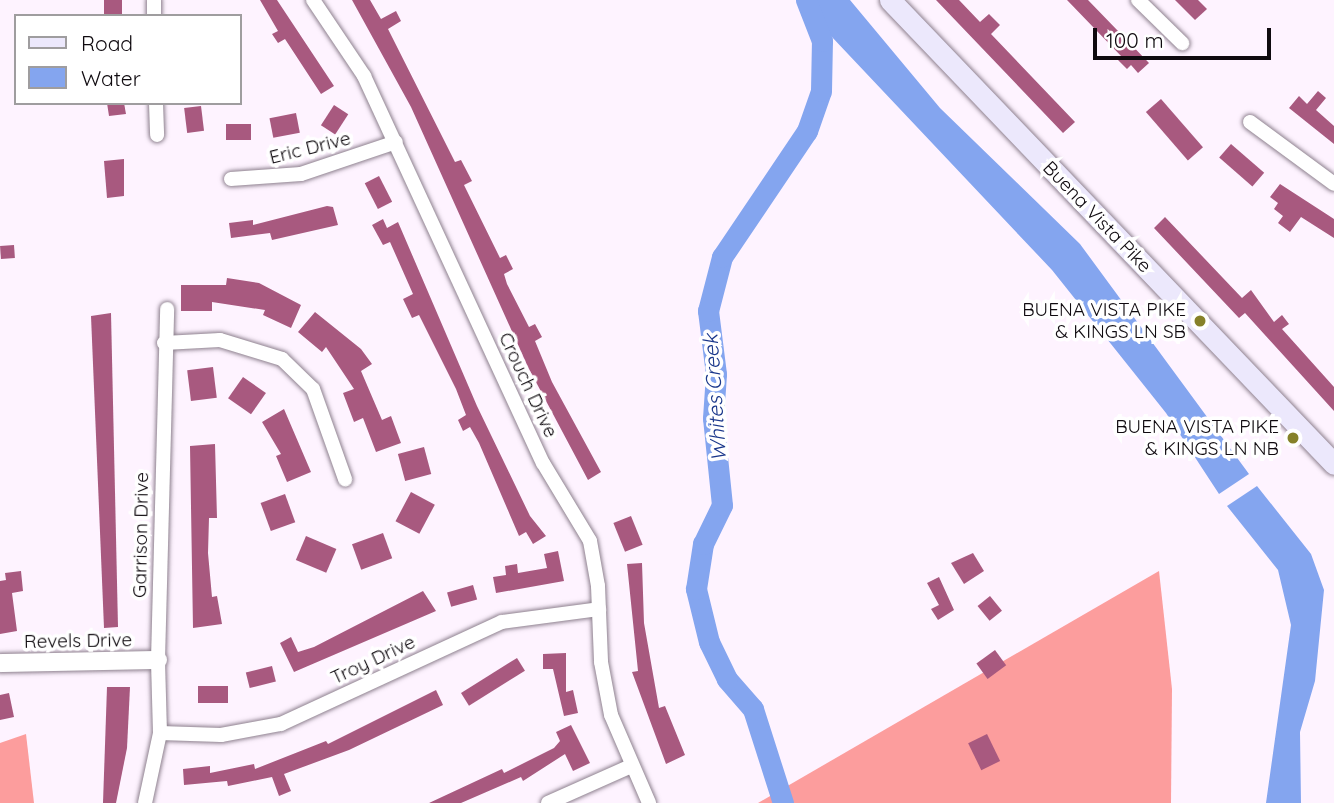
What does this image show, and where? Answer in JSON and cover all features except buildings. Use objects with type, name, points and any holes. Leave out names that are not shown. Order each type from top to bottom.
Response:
[{"type":"main road","name":"Buena Vista Pike","points":[[890,0],[1334,464]]},
{"type":"street","name":"Crouch Drive","points":[[313,0],[364,76],[531,438],[590,541],[606,693],[631,766],[649,803]]},
{"type":"street","points":[[1138,0],[1182,43]]},
{"type":"street","points":[[156,105],[156,135]]},
{"type":"street","points":[[1250,122],[1334,184]]},
{"type":"street","name":"Eric Drive","points":[[231,179],[301,174],[396,142]]},
{"type":"street","name":"Garrison Drive","points":[[145,803],[160,733],[158,660],[164,343],[167,309]]},
{"type":"street","points":[[164,343],[220,340],[282,359],[313,389],[345,479]]},
{"type":"street","name":"Troy Drive","points":[[160,733],[221,735],[281,723],[502,622],[599,609]]},
{"type":"street","name":"Revels Drive","points":[[0,663],[158,660]]},
{"type":"street","points":[[548,803],[631,766]]},
{"type":"shaded area","points":[[1159,571],[1172,689],[1171,803],[758,803]]},
{"type":"shaded area","points":[[26,734],[34,803],[0,803],[0,743]]},
{"type":"water","points":[[797,0],[850,0],[940,108],[1080,244],[1249,474],[1219,494],[1166,413],[1052,270]]},
{"type":"water","points":[[1257,486],[1311,554],[1324,590],[1315,681],[1300,732],[1301,803],[1266,803],[1291,625],[1278,570],[1227,506]]},
{"type":"waterway","name":"Whites Creek","points":[[783,803],[753,709],[727,679],[709,642],[696,589],[703,544],[722,505],[713,418],[716,374],[708,311],[722,257],[807,131],[821,91],[822,41],[806,0]]},
{"type":"place","name":"BUENA VISTA PIKE & KINGS LN SB","points":[[1200,321]]},
{"type":"place","name":"BUENA VISTA PIKE & KINGS LN NB","points":[[1293,438]]}]
